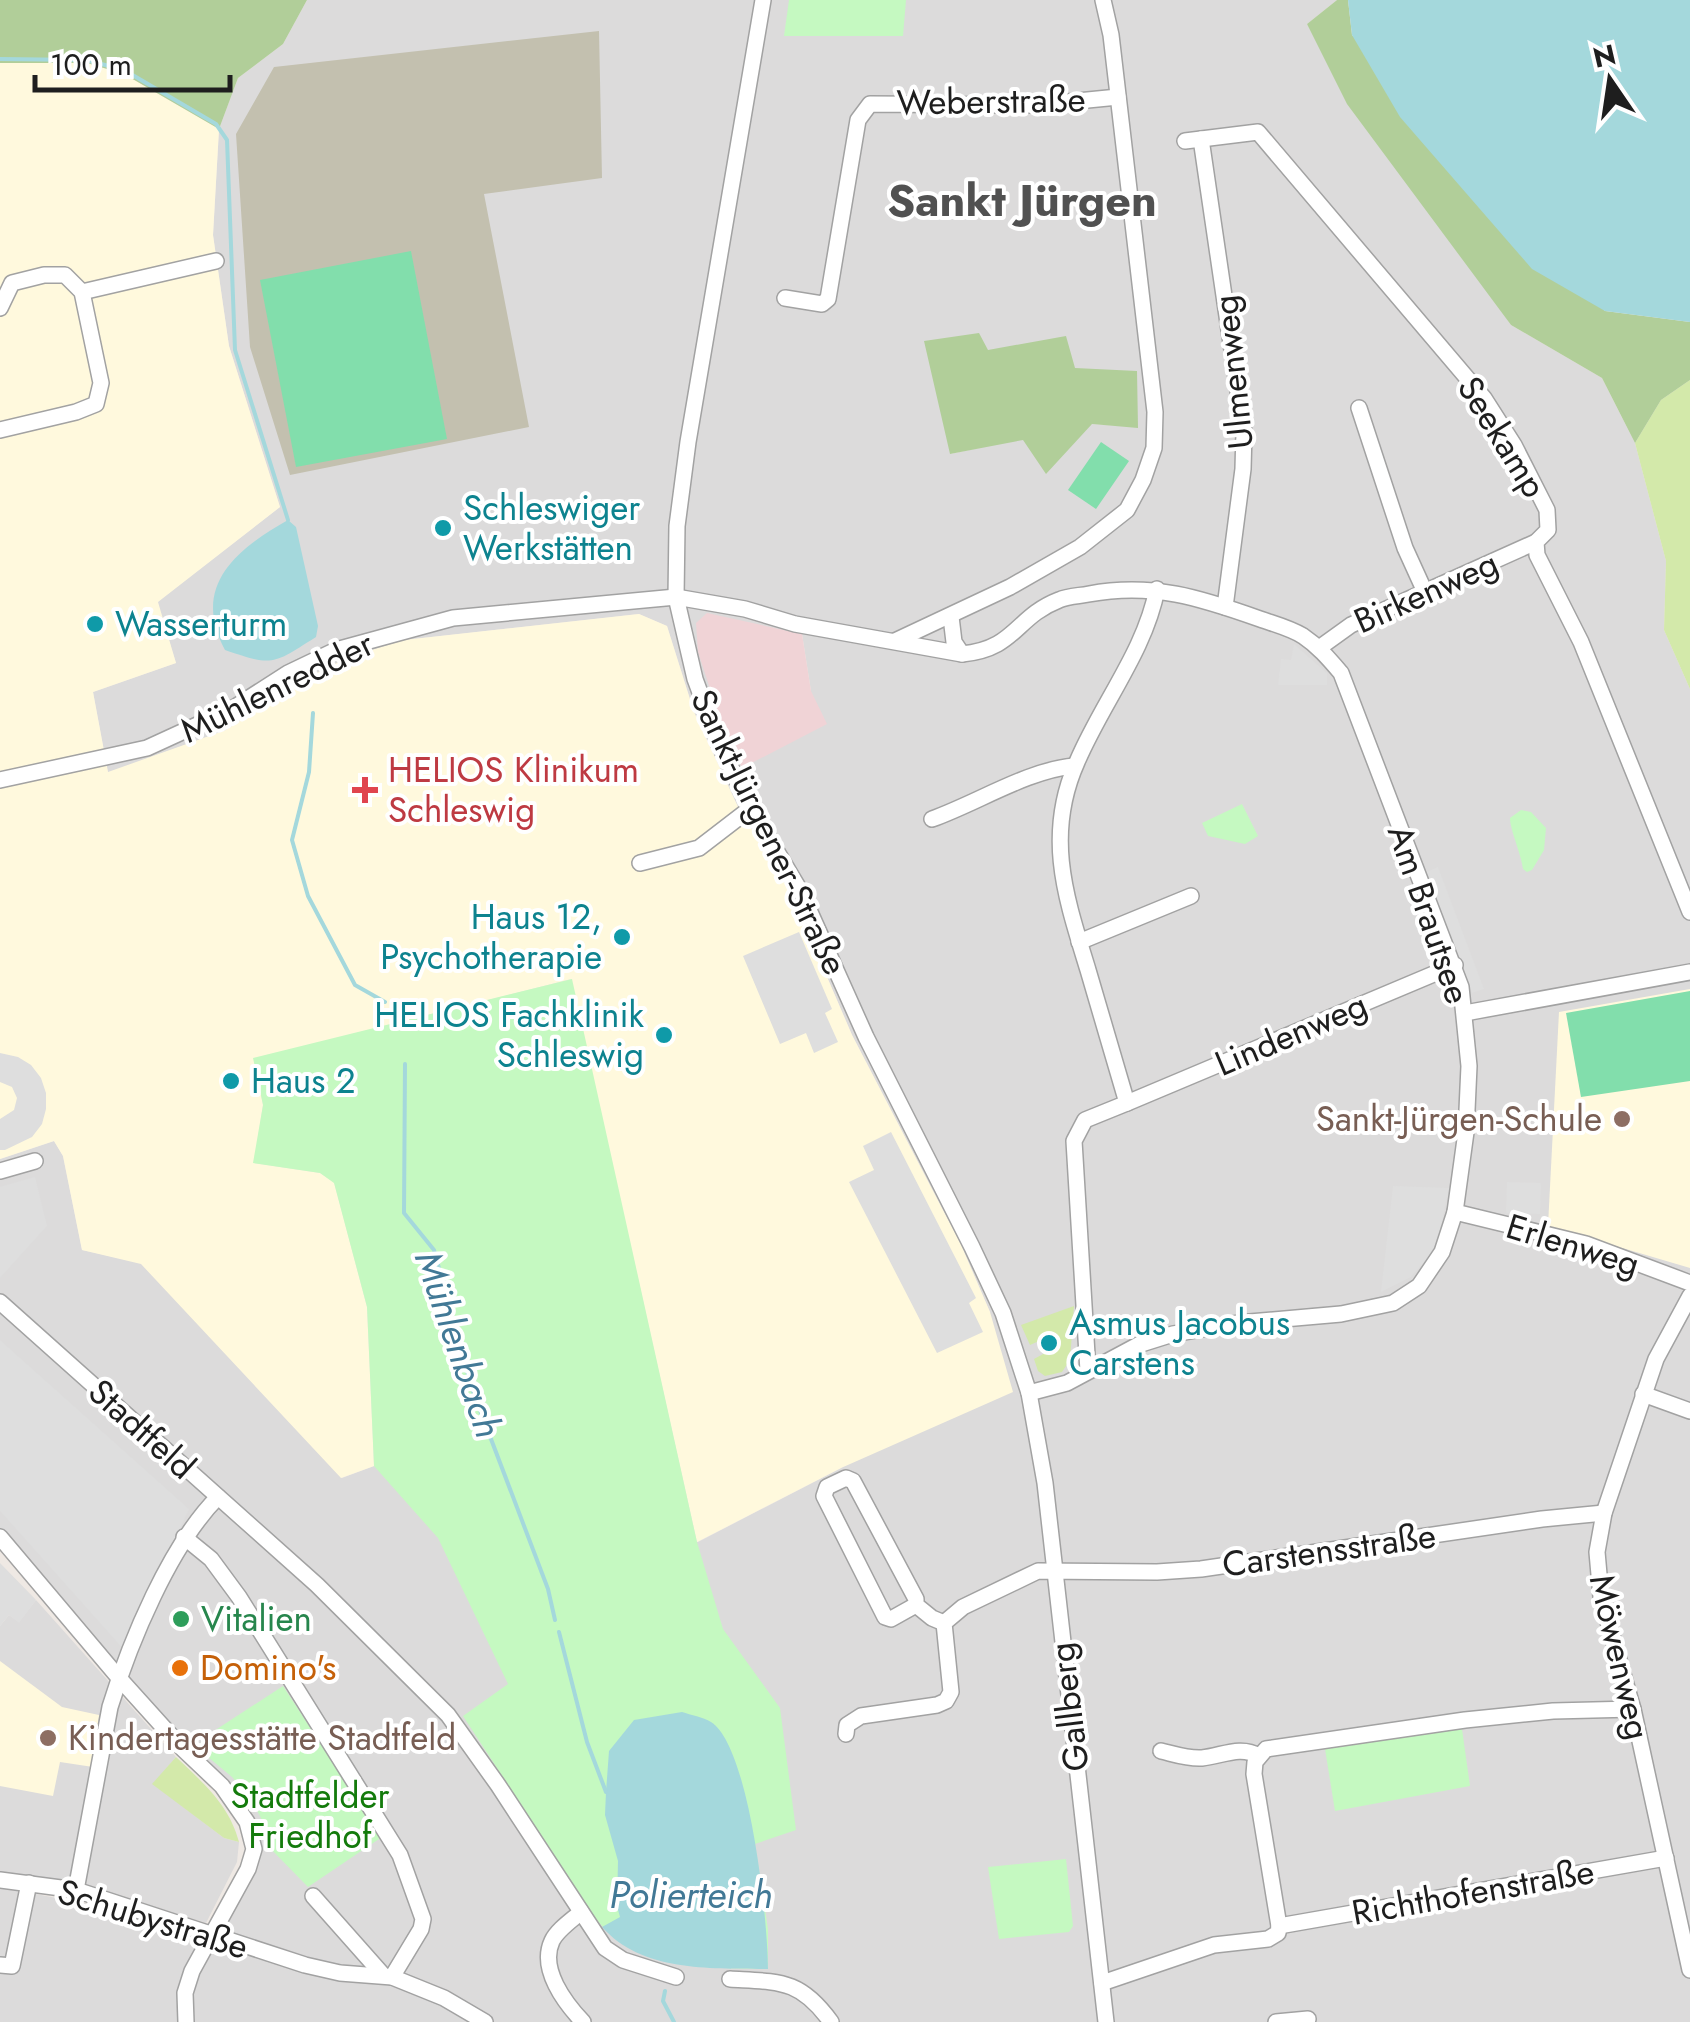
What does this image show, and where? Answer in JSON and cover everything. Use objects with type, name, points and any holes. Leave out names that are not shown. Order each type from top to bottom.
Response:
[{"type":"street","name":"Sankt-Jürgener-Straße","points":[[763,0],[688,442],[676,526],[676,597],[695,679],[719,744],[800,892],[866,1037],[980,1263],[1003,1313],[1029,1393]]},
{"type":"street","points":[[895,641],[951,617],[1054,563],[1109,526],[1127,510],[1154,448],[1152,372],[1111,35],[1102,0]]},
{"type":"street","name":"Weberstraße","points":[[785,298],[822,304],[828,298],[858,120],[870,104],[1036,105],[1118,97]]},
{"type":"street","name":"Seekamp","points":[[1193,140],[1258,132],[1484,398],[1539,490],[1550,522],[1536,542],[1537,555],[1581,642],[1690,912]]},
{"type":"street","name":"Ulmenweg","points":[[1193,140],[1244,432],[1226,607]]},
{"type":"street","points":[[82,292],[216,261]]},
{"type":"street","points":[[0,308],[12,283],[65,274],[82,292],[101,384],[96,404],[0,430]]},
{"type":"street","points":[[1359,408],[1405,548],[1425,592]]},
{"type":"street","name":"Birkenweg","points":[[1319,648],[1351,625],[1536,542]]},
{"type":"street","name":"Am Brautsee","points":[[895,641],[962,654],[984,652],[1007,640],[1025,620],[1059,600],[1121,588],[1158,589],[1226,607],[1300,634],[1341,673],[1455,964],[1465,1013],[1469,1066],[1466,1132],[1454,1212],[1442,1252],[1408,1295],[1393,1304],[1342,1314],[1287,1317],[1174,1334],[1138,1345],[1067,1383],[1029,1393]]},
{"type":"street","points":[[1127,1103],[1061,878],[1058,840],[1074,766],[1151,621],[1158,589]]},
{"type":"street","name":"Mühlenredder","points":[[0,780],[147,748],[232,709],[288,673],[336,650],[453,618],[676,597],[745,609],[795,624],[895,641]]},
{"type":"street","points":[[951,617],[954,642],[962,654]]},
{"type":"street","points":[[932,819],[1034,775],[1074,766]]},
{"type":"street","points":[[640,863],[699,848],[751,808]]},
{"type":"street","points":[[1079,942],[1191,896]]},
{"type":"street","name":"Lindenweg","points":[[1088,1371],[1074,1142],[1085,1120],[1455,964]]},
{"type":"street","points":[[1465,1013],[1690,972]]},
{"type":"street","points":[[0,1171],[36,1161]]},
{"type":"street","name":"Erlenweg","points":[[1454,1212],[1586,1244],[1690,1283]]},
{"type":"street","name":"Möwenweg","points":[[1690,1296],[1656,1359],[1643,1394],[1604,1513],[1597,1552],[1601,1596],[1632,1709],[1690,1970]]},
{"type":"street","name":"Stadtfeld","points":[[0,1302],[218,1496],[184,1537],[119,1678],[110,1707],[76,1890]]},
{"type":"street","name":"Gallberg","points":[[1029,1393],[1045,1483],[1106,2022]]},
{"type":"street","points":[[1643,1394],[1690,1411]]},
{"type":"street","points":[[846,1478],[853,1480],[916,1605],[890,1619],[884,1618],[824,1496],[827,1486],[846,1478]]},
{"type":"street","points":[[218,1496],[317,1585],[448,1716],[498,1785],[594,1936],[623,1960],[676,1978]]},
{"type":"street","name":"Carstensstraße","points":[[944,1623],[962,1607],[1038,1571],[1201,1569],[1542,1518],[1604,1513]]},
{"type":"street","points":[[184,1537],[211,1559],[239,1597],[400,1855],[423,1919],[422,1929],[388,1976]]},
{"type":"street","points":[[0,1538],[119,1678],[222,1786],[247,1822],[254,1848],[248,1869],[210,1934],[186,1993],[186,2022]]},
{"type":"street","points":[[846,1734],[847,1725],[861,1716],[946,1701],[951,1692],[944,1623],[916,1605]]},
{"type":"street","points":[[1280,1926],[1254,1774],[1259,1756],[1278,1746],[1464,1720],[1552,1711],[1632,1709]]},
{"type":"street","points":[[1161,1750],[1202,1758],[1242,1750],[1259,1756]]},
{"type":"street","name":"Richthofenstraße","points":[[1102,1984],[1214,1945],[1268,1939],[1278,1933],[1280,1926],[1666,1858]]},
{"type":"street","name":"Schubystraße","points":[[0,1880],[76,1890],[340,1974],[388,1976]]},
{"type":"street","points":[[0,1965],[12,1966],[28,1884]]},
{"type":"street","points":[[313,1896],[388,1976],[444,1998],[485,2022]]},
{"type":"street","points":[[577,2020],[556,1987],[548,1958],[553,1939],[581,1912]]},
{"type":"street","points":[[730,1979],[793,1985],[808,1994],[831,2022]]},
{"type":"street","points":[[1276,2022],[1308,2019]]},
{"type":"shaded area","points":[[307,0],[1337,0],[1307,24],[1511,325],[1602,378],[1635,443],[1666,561],[1664,630],[1690,689],[1690,2022],[190,2022],[190,1993],[196,1971],[257,1868],[261,1841],[246,1802],[118,1669],[0,1530],[0,1159],[54,1141],[63,1156],[82,1250],[141,1263],[342,1478],[374,1466],[698,1542],[841,1468],[990,1312],[961,1245],[852,1035],[791,893],[738,807],[694,712],[667,626],[639,614],[404,640],[347,658],[297,683],[226,730],[108,773],[93,692],[176,663],[157,602],[280,507],[229,346],[213,235],[219,129],[238,78],[283,44]],"holes":[[[1137,371],[1137,427],[1092,424],[950,454]],[[802,634],[811,691],[698,652]]]},
{"type":"shaded area","points":[[599,31],[602,178],[484,194],[529,427],[290,475],[250,347],[236,134],[274,67]]},
{"type":"shaded area","name":"HELIOS Klinikum Schleswig","points":[[0,63],[87,63],[124,74],[219,129],[213,235],[229,346],[280,507],[158,602],[176,663],[93,692],[108,772],[226,730],[297,683],[347,658],[404,640],[639,614],[667,626],[694,712],[738,807],[791,893],[852,1035],[961,1245],[990,1312],[1013,1392],[841,1468],[697,1542],[571,979],[254,1059],[263,1105],[254,1163],[320,1173],[334,1182],[367,1307],[374,1466],[341,1478],[141,1264],[82,1250],[63,1156],[54,1141],[0,1159]]},
{"type":"shaded area","points":[[707,613],[802,634],[811,691],[827,724],[742,768],[720,719],[698,652],[696,623]]},
{"type":"shaded area","points":[[1294,644],[1327,673],[1327,685],[1278,685],[1281,659],[1291,660]]},
{"type":"shaded area","points":[[1438,867],[1484,989],[1472,993],[1426,872]]},
{"type":"shaded area","points":[[799,932],[832,1009],[825,1013],[838,1042],[814,1053],[806,1033],[780,1044],[743,956]]},
{"type":"shaded area","name":"Sankt-Jürgen-Schule","points":[[1690,989],[1690,1268],[1548,1226],[1559,1012]]},
{"type":"shaded area","points":[[0,1053],[31,1065],[46,1093],[42,1124],[32,1137],[5,1150],[0,1150],[0,1119],[14,1110],[17,1098],[12,1087],[0,1082]]},
{"type":"shaded area","points":[[891,1132],[976,1298],[969,1303],[983,1332],[937,1353],[849,1182],[874,1170],[863,1146]]},
{"type":"shaded area","points":[[35,1177],[47,1226],[0,1278],[0,1187]]},
{"type":"shaded area","points":[[1507,1182],[1541,1183],[1540,1214],[1506,1213]]},
{"type":"shaded area","points":[[1393,1186],[1449,1188],[1438,1241],[1427,1259],[1411,1277],[1381,1292]]},
{"type":"shaded area","points":[[0,1340],[189,1509],[125,1651],[0,1511]]},
{"type":"shaded area","points":[[0,1563],[36,1600],[19,1623],[9,1615],[0,1626]]},
{"type":"shaded area","points":[[36,1600],[176,1757],[153,1784],[224,1838],[239,1842],[237,1862],[206,1923],[83,1884],[0,1874],[0,1626],[9,1615],[19,1622]]},
{"type":"shaded area","name":"Kindertagesstätte Stadtfeld","points":[[0,1661],[62,1707],[99,1715],[93,1767],[60,1762],[53,1796],[0,1786]]},
{"type":"shaded area","points":[[0,1887],[139,1914],[198,1938],[187,1967],[181,2022],[0,2022]]},
{"type":"green space","points":[[0,0],[307,0],[283,44],[238,78],[219,129],[124,74],[87,63],[0,63]]},
{"type":"green space","points":[[789,0],[906,0],[903,36],[784,36]]},
{"type":"green space","points":[[1337,0],[1348,0],[1352,35],[1605,311],[1690,322],[1690,380],[1661,400],[1635,443],[1602,378],[1511,325],[1347,104],[1307,24]]},
{"type":"green space","points":[[411,251],[447,439],[296,467],[260,280]]},
{"type":"green space","points":[[979,333],[988,350],[1066,336],[1075,368],[1137,371],[1138,428],[1092,424],[1046,474],[1023,440],[950,454],[924,341]]},
{"type":"green space","points":[[1690,380],[1690,689],[1664,630],[1666,561],[1635,443],[1661,400]]},
{"type":"green space","points":[[1101,442],[1129,461],[1096,509],[1068,490]]},
{"type":"green space","points":[[1242,804],[1258,836],[1245,844],[1208,836],[1202,823]]},
{"type":"green space","points":[[1521,810],[1531,812],[1546,828],[1544,850],[1527,872],[1510,823],[1510,818]]},
{"type":"green space","points":[[572,979],[697,1542],[723,1629],[780,1708],[796,1830],[755,1844],[768,1929],[768,1969],[673,1963],[629,1947],[610,1933],[593,1915],[463,1716],[508,1684],[438,1538],[374,1466],[367,1307],[334,1183],[320,1173],[253,1163],[263,1105],[253,1058]]},
{"type":"green space","points":[[1690,991],[1690,1081],[1581,1097],[1566,1013]]},
{"type":"green space","points":[[1074,1306],[1070,1360],[1062,1372],[1045,1376],[1038,1371],[1034,1359],[1054,1348],[1048,1337],[1030,1345],[1021,1325]]},
{"type":"green space","name":"Stadtfelder Friedhof","points":[[283,1686],[382,1837],[308,1887],[265,1843],[261,1818],[250,1798],[196,1747]]},
{"type":"green space","points":[[1462,1729],[1470,1786],[1335,1811],[1325,1749]]},
{"type":"green space","points":[[176,1757],[222,1805],[239,1842],[224,1838],[152,1784]]},
{"type":"green space","points":[[1066,1859],[1073,1926],[1069,1932],[999,1939],[988,1867]]},
{"type":"water","points":[[1348,0],[1690,0],[1690,322],[1605,311],[1532,269],[1400,117],[1352,35]]},
{"type":"water","points":[[288,520],[296,527],[318,626],[316,637],[273,660],[225,650],[216,628],[216,589],[236,558]]},
{"type":"water","name":"Polierteich","points":[[682,1712],[711,1722],[725,1738],[736,1764],[754,1837],[768,1969],[702,1967],[658,1960],[637,1953],[602,1927],[620,1917],[618,1861],[605,1815],[609,1751],[634,1720]]},
{"type":"waterway","points":[[0,59],[86,60],[124,70],[216,124],[227,140],[235,350],[288,520]]},
{"type":"waterway","name":"Mühlenbach","points":[[313,713],[309,772],[292,840],[308,896],[355,985],[385,1002]]},
{"type":"waterway","name":"Mühlenbach","points":[[405,1064],[404,1213],[434,1250],[472,1389],[548,1589],[555,1620]]},
{"type":"waterway","name":"Mühlenbach","points":[[559,1632],[587,1742],[606,1792]]},
{"type":"waterway","name":"Mühlenbach","points":[[665,1991],[663,2001],[674,2022]]},
{"type":"place","name":"Schleswiger Werkstätten","points":[[443,528]]},
{"type":"place","name":"Wasserturm","points":[[95,624]]},
{"type":"place","name":"HELIOS Klinikum Schleswig","points":[[365,790]]},
{"type":"place","name":"Haus 12, Psychotherapie","points":[[622,937]]},
{"type":"place","name":"HELIOS Fachklinik Schleswig","points":[[664,1035]]},
{"type":"place","name":"Haus 2","points":[[231,1081]]},
{"type":"place","name":"Sankt-Jürgen-Schule","points":[[1622,1119]]},
{"type":"place","name":"Asmus Jacobus Carstens","points":[[1049,1343]]},
{"type":"place","name":"Vitalien","points":[[181,1619]]},
{"type":"place","name":"Domino's","points":[[180,1668]]},
{"type":"place","name":"Kindertagesstätte Stadtfeld","points":[[48,1738]]},
{"type":"district","name":"Sankt Jürgen","points":[[1022,200]]}]
